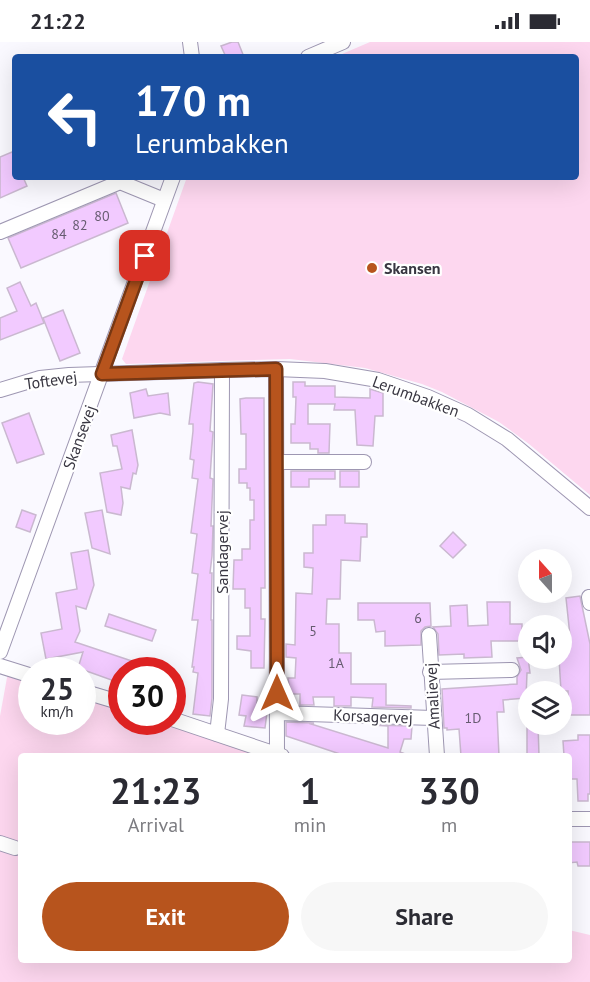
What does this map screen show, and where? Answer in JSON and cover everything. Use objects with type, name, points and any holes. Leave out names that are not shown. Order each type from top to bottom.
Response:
[{"type":"street","points":[[316,54],[343,42]]},
{"type":"street","name":"Skansevej","points":[[2,643],[172,180]]},
{"type":"street","points":[[0,232],[120,182],[164,200]]},
{"type":"street","points":[[276,369],[277,712],[280,753]]},
{"type":"street","name":"Lerumbakken","points":[[102,374],[276,369],[325,371],[378,380],[428,397],[468,415],[507,439],[590,508]]},
{"type":"street","name":"Sandagervej","points":[[218,734],[222,687],[222,370]]},
{"type":"street","name":"Toftevej","points":[[0,390],[40,378],[102,374]]},
{"type":"street","points":[[277,462],[364,462]]},
{"type":"street","name":"Amalievej","points":[[429,635],[436,753]]},
{"type":"street","points":[[0,666],[18,672]]},
{"type":"street","points":[[430,672],[512,670]]},
{"type":"street","name":"Korsagervej","points":[[277,712],[433,718]]},
{"type":"street","points":[[186,724],[274,753]]},
{"type":"street","points":[[572,819],[590,819]]},
{"type":"street","points":[[0,843],[15,848]]},
{"type":"shaded area","name":"Skansen","points":[[370,42],[590,42],[590,495],[499,422],[422,384],[365,368],[290,359],[126,364],[122,359],[186,180],[579,180],[579,54],[342,54]]},
{"type":"shaded area","points":[[8,672],[18,675],[18,735],[96,735],[96,699],[108,703],[108,735],[186,735],[186,728],[255,753],[18,753],[18,963],[572,963],[572,931],[590,935],[590,982],[0,982],[0,716]]},
{"type":"building","points":[[238,42],[243,54],[225,54],[221,46]]},
{"type":"building","points":[[12,152],[12,180],[24,180],[27,186],[0,198],[0,157]]},
{"type":"building","points":[[116,193],[128,223],[21,268],[8,238]]},
{"type":"building","points":[[20,282],[31,306],[36,303],[44,323],[0,340],[0,318],[17,311],[7,288]]},
{"type":"building","points":[[63,310],[80,353],[60,361],[43,318]]},
{"type":"building","points":[[293,382],[305,382],[305,386],[335,386],[335,397],[370,398],[370,389],[383,393],[383,416],[375,416],[373,446],[357,445],[355,410],[334,410],[335,404],[308,404],[308,424],[330,424],[329,453],[318,453],[318,449],[310,449],[310,443],[291,443],[291,424],[295,424],[296,397],[293,397]]},
{"type":"building","points":[[194,383],[213,384],[210,431],[213,432],[210,478],[213,479],[211,526],[213,526],[210,573],[212,573],[212,698],[210,716],[193,714],[198,673],[193,672],[194,667],[192,667],[198,620],[192,620],[198,574],[192,573],[197,534],[191,533],[198,479],[192,478],[194,460],[190,459],[193,424],[189,424]]},
{"type":"building","points":[[146,389],[148,396],[168,393],[170,415],[160,413],[134,418],[130,393]]},
{"type":"building","points":[[264,398],[265,588],[261,588],[261,619],[265,619],[264,668],[251,668],[251,651],[237,649],[237,636],[250,636],[250,608],[245,608],[245,589],[233,589],[234,560],[242,560],[242,549],[250,549],[250,520],[254,520],[254,500],[250,500],[250,488],[247,488],[247,483],[239,483],[239,469],[246,469],[246,434],[241,434],[240,399]]},
{"type":"building","points":[[29,413],[44,454],[17,463],[2,423]]},
{"type":"building","points":[[132,430],[138,465],[136,474],[133,473],[130,489],[121,487],[123,503],[121,515],[107,512],[100,473],[122,469],[117,446],[113,446],[111,435]]},
{"type":"building","points":[[291,471],[335,471],[335,479],[309,479],[309,487],[291,487]]},
{"type":"building","points":[[340,471],[359,471],[359,487],[340,487]]},
{"type":"building","points":[[22,510],[36,515],[30,532],[16,527]]},
{"type":"building","points":[[102,510],[110,554],[92,548],[85,513]]},
{"type":"building","points":[[326,515],[345,515],[345,523],[367,524],[367,537],[361,537],[360,561],[341,560],[340,599],[327,599],[326,624],[339,624],[339,653],[351,653],[351,684],[386,684],[386,705],[411,706],[411,708],[372,707],[373,698],[351,697],[351,706],[334,706],[334,697],[313,697],[314,705],[300,705],[300,694],[290,694],[288,678],[295,678],[296,658],[286,657],[286,644],[295,645],[296,593],[312,594],[313,568],[304,567],[304,553],[313,553],[313,525],[326,525]]},
{"type":"building","points":[[453,532],[466,545],[453,558],[440,546]]},
{"type":"building","points":[[88,550],[94,585],[86,609],[76,606],[80,631],[75,642],[120,657],[108,657],[108,679],[96,674],[96,657],[81,657],[83,652],[46,657],[41,633],[62,629],[56,593],[77,589],[71,553]]},
{"type":"building","points":[[580,596],[590,644],[590,715],[572,715],[572,681],[560,681],[560,669],[572,669],[572,615],[568,615],[567,603],[572,603],[572,597]]},
{"type":"building","points":[[487,602],[510,602],[510,624],[518,624],[518,641],[491,641],[492,657],[464,658],[464,654],[439,655],[438,634],[433,627],[451,626],[450,606],[467,605],[468,626],[488,625]]},
{"type":"building","points":[[358,603],[430,603],[431,626],[421,631],[421,645],[385,646],[385,631],[376,632],[374,620],[358,620]]},
{"type":"building","points":[[109,614],[156,630],[152,641],[105,626]]},
{"type":"building","points":[[530,669],[530,673],[527,673],[527,681],[518,681],[518,699],[503,700],[504,712],[497,712],[499,753],[461,753],[459,729],[444,728],[442,689],[517,684],[517,677],[521,670]]},
{"type":"building","points":[[242,695],[257,697],[257,703],[268,704],[265,728],[244,726],[246,716],[239,715]]},
{"type":"building","points":[[286,722],[314,723],[311,724],[388,748],[388,726],[372,725],[412,726],[411,739],[404,739],[400,752],[402,753],[337,753],[286,736]]},
{"type":"building","points":[[527,735],[538,735],[539,753],[527,753]]},
{"type":"building","points":[[578,735],[590,735],[588,801],[578,801],[577,779],[572,779],[572,753],[564,753],[563,741],[578,740]]},
{"type":"building","points":[[572,842],[590,842],[590,866],[578,866],[577,862],[572,863]]},
{"type":"place","name":"Skansen","points":[[372,268]]},
{"type":"route","points":[[145,256],[102,374],[276,369],[277,693]]}]
